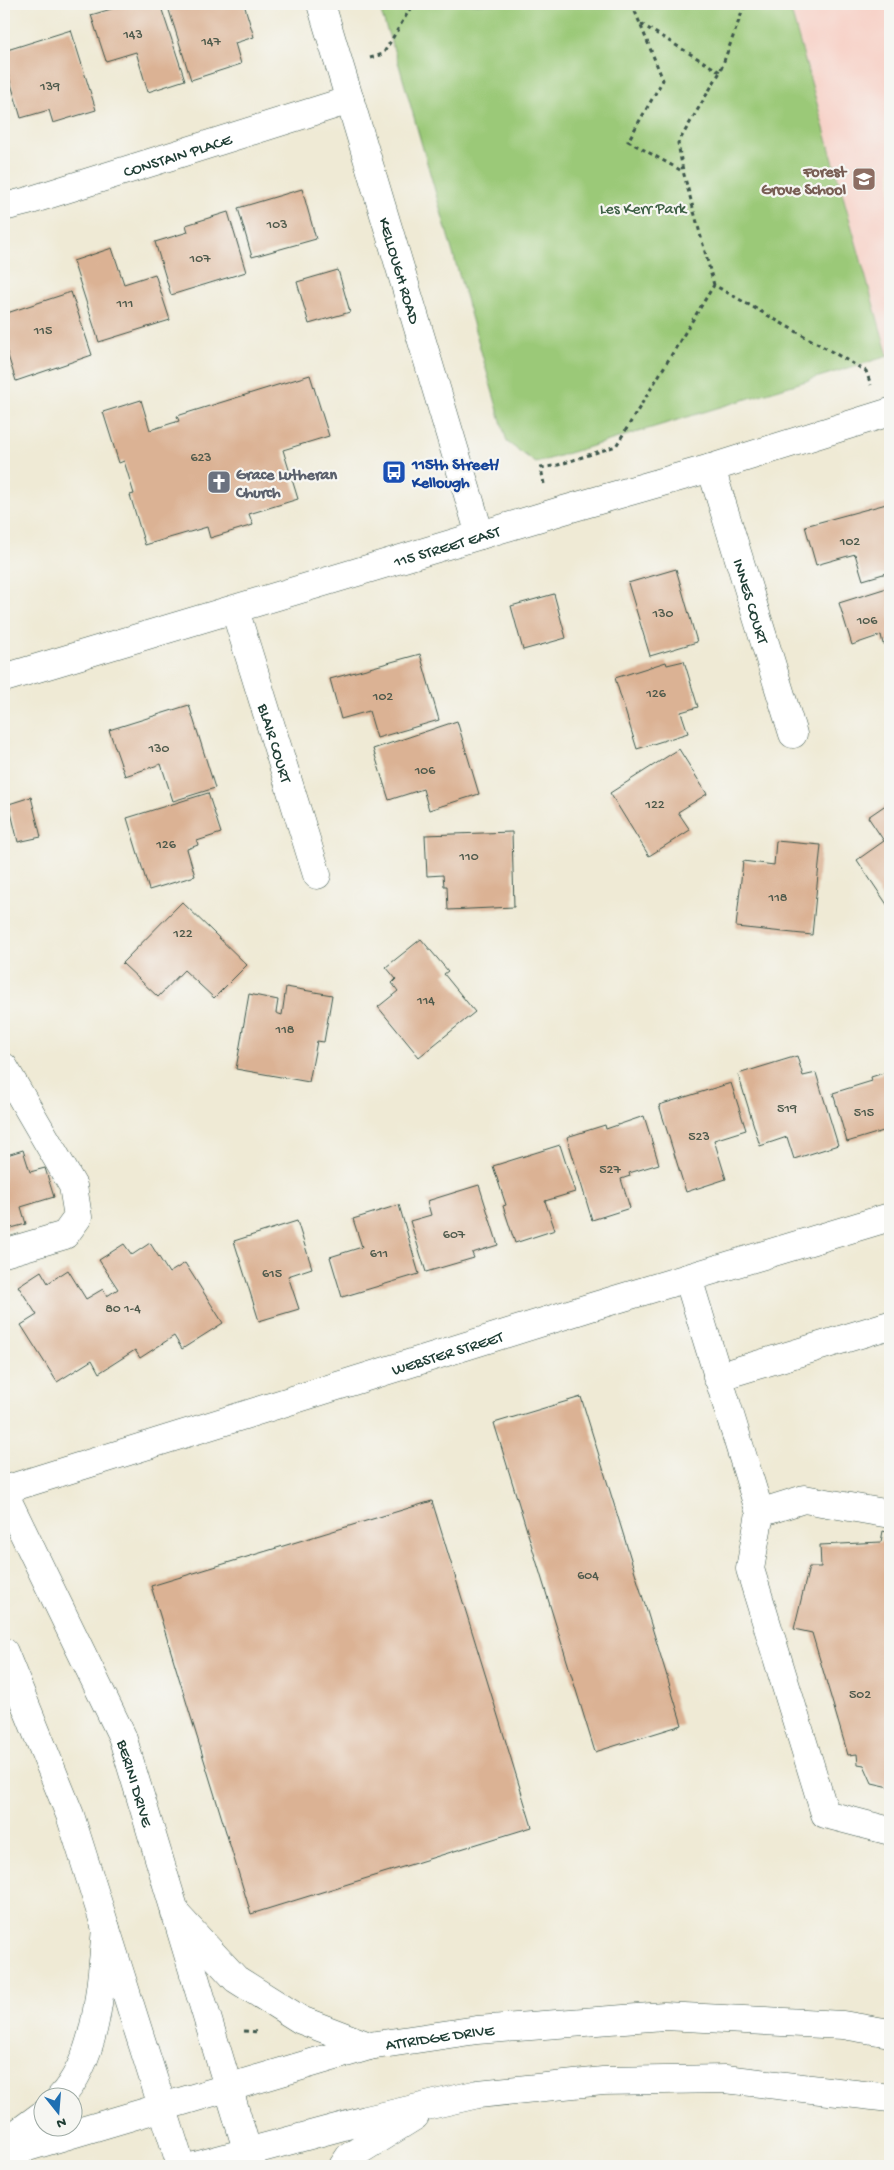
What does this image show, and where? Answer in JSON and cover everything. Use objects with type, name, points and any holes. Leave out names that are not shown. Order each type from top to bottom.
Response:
[{"type":"street","name":"KELLOUGH ROAD","points":[[321,4],[480,535]]},
{"type":"street","name":"CONSTAIN PLACE","points":[[4,206],[28,201],[350,100]]},
{"type":"street","name":"115 STREET EAST","points":[[4,678],[550,514],[711,468],[890,412]]},
{"type":"street","name":"INNES COURT","points":[[711,468],[793,734]]},
{"type":"street","name":"BLAIR COURT","points":[[235,610],[316,875]]},
{"type":"street","points":[[4,1068],[73,1186],[78,1217],[65,1235],[4,1253]]},
{"type":"street","name":"WEBSTER STREET","points":[[4,1492],[688,1278],[890,1217]]},
{"type":"street","points":[[688,1278],[760,1513],[750,1569],[825,1814],[890,1831]]},
{"type":"street","points":[[717,1377],[890,1325]]},
{"type":"street","name":"BERINI DRIVE","points":[[4,1492],[122,1736],[250,2159]]},
{"type":"street","points":[[760,1513],[804,1499],[890,1514]]},
{"type":"street","points":[[4,1652],[70,1815],[181,2166]]},
{"type":"street","points":[[175,1914],[236,1979],[301,2020],[370,2046]]},
{"type":"street","points":[[68,2088],[83,2060],[92,2032],[99,1992],[106,1928]]},
{"type":"street","name":"ATTRIDGE DRIVE","points":[[4,2154],[370,2046],[476,2030],[664,2016],[843,2025],[890,2033]]},
{"type":"street","points":[[196,2166],[250,2159],[434,2104],[478,2094],[603,2081],[716,2079],[890,2098]]},
{"type":"street","points":[[343,2166],[349,2157],[434,2104]]},
{"type":"street","points":[[4,2143],[32,2122]]},
{"type":"path","points":[[340,67],[383,54],[413,4]]},
{"type":"path","points":[[632,4],[664,80],[628,142],[683,171]]},
{"type":"path","points":[[745,4],[720,72],[678,143],[683,171],[714,285],[866,371]]},
{"type":"path","points":[[639,24],[720,72]]},
{"type":"path","points":[[550,514],[541,468],[558,465],[616,446],[714,285]]},
{"type":"path","points":[[238,2030],[263,2033]]},
{"type":"shaded area","name":"Forest Grove School","points":[[789,4],[890,4],[890,355],[888,356]]},
{"type":"green space","name":"Les Kerr Park","points":[[378,4],[789,4],[888,356],[536,463],[507,442],[399,65]]},
{"type":"building","points":[[128,4],[160,4],[185,80],[148,92],[136,52],[106,61],[91,15]]},
{"type":"building","points":[[167,4],[244,4],[254,37],[235,43],[241,64],[191,80]]},
{"type":"building","points":[[71,30],[96,110],[53,123],[49,110],[21,118],[4,60],[4,51]]},
{"type":"building","points":[[4,94],[10,114],[4,116]]},
{"type":"building","points":[[302,189],[316,239],[252,257],[238,208]]},
{"type":"building","points":[[228,212],[246,272],[171,295],[155,242],[188,232],[186,225]]},
{"type":"building","points":[[112,248],[124,284],[155,274],[170,320],[99,342],[73,261]]},
{"type":"building","points":[[338,270],[350,312],[309,324],[297,282]]},
{"type":"building","points":[[71,292],[92,355],[16,381],[4,343],[4,314]]},
{"type":"building","points":[[310,375],[329,436],[283,450],[298,499],[249,514],[253,525],[210,538],[207,527],[145,545],[130,495],[134,494],[124,461],[119,463],[103,412],[141,400],[150,430],[179,421],[177,416]]},
{"type":"building","points":[[890,503],[890,572],[863,580],[855,554],[816,565],[805,526]]},
{"type":"building","points":[[676,569],[697,642],[650,656],[628,583]]},
{"type":"building","points":[[890,587],[890,642],[883,644],[881,635],[852,645],[839,603]]},
{"type":"building","points":[[554,594],[566,638],[523,650],[511,606]]},
{"type":"building","points":[[420,654],[439,720],[377,738],[369,711],[341,719],[330,679]]},
{"type":"building","points":[[684,661],[698,707],[681,712],[688,733],[637,749],[615,678],[666,662],[667,665]]},
{"type":"building","points":[[189,705],[215,788],[173,801],[161,764],[125,776],[109,730]]},
{"type":"building","points":[[457,721],[479,794],[429,810],[423,789],[389,800],[373,749]]},
{"type":"building","points":[[679,749],[707,794],[678,812],[690,830],[649,856],[610,793]]},
{"type":"building","points":[[208,793],[221,833],[197,841],[198,845],[187,849],[195,876],[149,890],[127,818]]},
{"type":"building","points":[[31,797],[41,837],[18,842],[9,804]]},
{"type":"building","points":[[890,802],[890,904],[888,906],[857,860],[884,841],[868,817]]},
{"type":"building","points":[[512,832],[514,907],[448,910],[447,886],[444,886],[443,875],[427,876],[425,835]]},
{"type":"building","points":[[776,841],[821,845],[812,935],[736,927],[743,861],[774,865]]},
{"type":"building","points":[[182,902],[247,965],[214,998],[184,970],[158,997],[122,963]]},
{"type":"building","points":[[421,939],[448,971],[444,974],[475,1012],[419,1057],[378,1007],[398,991],[392,983],[396,979],[386,967]]},
{"type":"building","points":[[286,987],[332,995],[324,1042],[317,1041],[309,1082],[236,1069],[249,994],[278,1000],[276,1013],[282,1015]]},
{"type":"building","points":[[797,1056],[803,1076],[816,1073],[838,1145],[794,1159],[787,1137],[760,1146],[738,1074]]},
{"type":"building","points":[[890,1071],[890,1129],[847,1142],[833,1093],[872,1081],[871,1077]]},
{"type":"building","points":[[731,1083],[746,1130],[714,1140],[726,1179],[686,1192],[659,1105]]},
{"type":"building","points":[[644,1116],[659,1164],[629,1173],[630,1176],[621,1179],[630,1208],[592,1220],[567,1137],[605,1125],[606,1129]]},
{"type":"building","points":[[560,1145],[575,1192],[545,1201],[555,1230],[515,1243],[503,1206],[506,1205],[493,1166]]},
{"type":"building","points":[[23,1150],[30,1172],[45,1168],[54,1197],[21,1207],[26,1224],[4,1230],[4,1156]]},
{"type":"building","points":[[479,1185],[498,1245],[472,1253],[474,1258],[426,1272],[410,1221],[431,1215],[427,1201]]},
{"type":"building","points":[[399,1205],[419,1274],[342,1297],[330,1257],[362,1247],[353,1219]]},
{"type":"building","points":[[297,1221],[312,1268],[288,1276],[299,1309],[259,1321],[234,1241]]},
{"type":"building","points":[[150,1243],[169,1273],[185,1263],[223,1323],[182,1349],[174,1336],[140,1358],[135,1350],[99,1373],[92,1360],[57,1382],[21,1325],[37,1315],[18,1286],[41,1271],[48,1283],[68,1270],[86,1299],[103,1289],[107,1296],[118,1289],[99,1260],[124,1244],[132,1255]]},
{"type":"building","points":[[581,1397],[682,1725],[595,1752],[494,1423]]},
{"type":"building","points":[[432,1501],[532,1827],[251,1914],[151,1586]]},
{"type":"building","points":[[883,1531],[890,1533],[890,1787],[872,1783],[864,1765],[858,1764],[857,1754],[848,1755],[812,1633],[794,1629],[809,1567],[821,1567],[820,1545],[881,1542]]},
{"type":"place","name":"Forest Grove School","points":[[864,179]]},
{"type":"place","name":"115th Street/ Kellough","points":[[394,472]]},
{"type":"place","name":"Grace Lutheran Church","points":[[219,482]]}]
